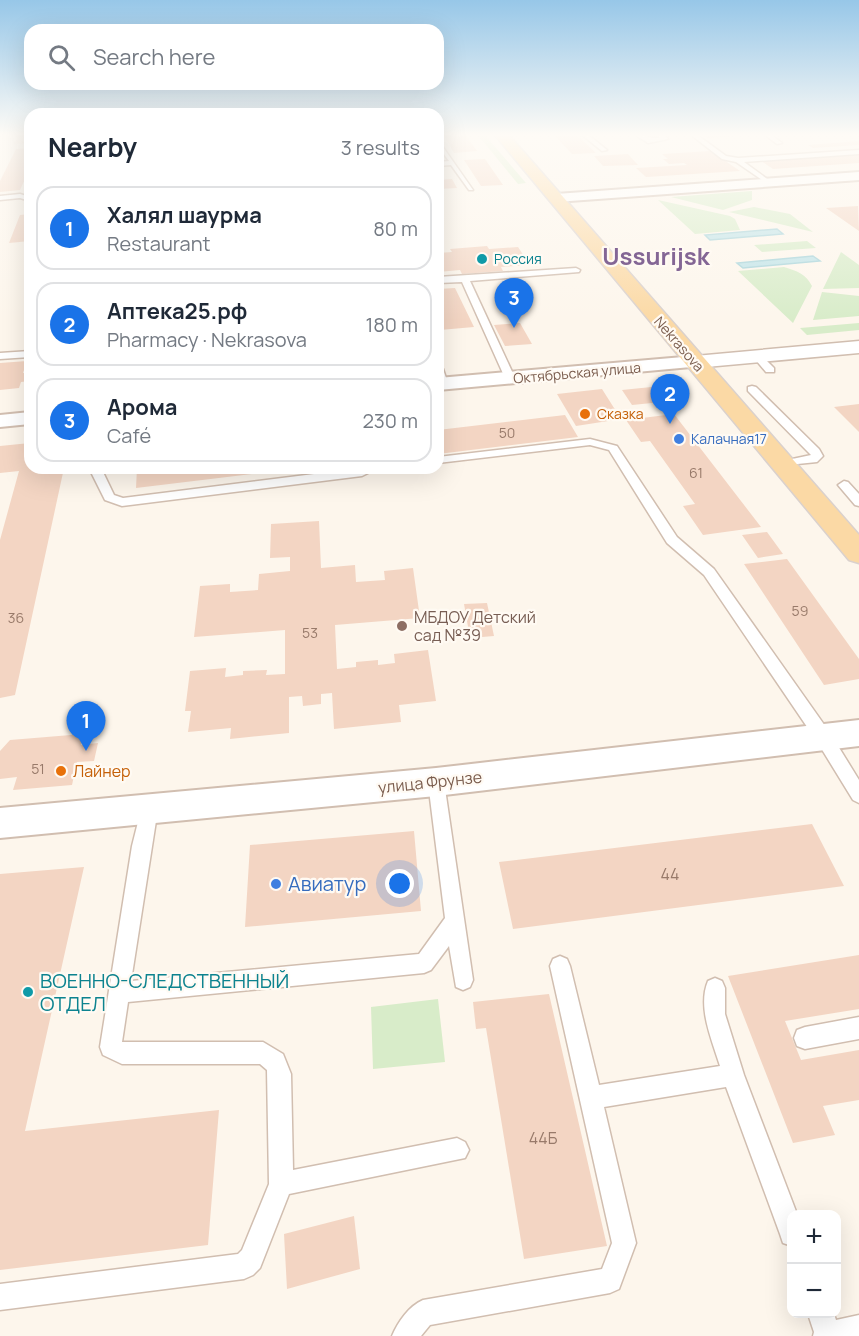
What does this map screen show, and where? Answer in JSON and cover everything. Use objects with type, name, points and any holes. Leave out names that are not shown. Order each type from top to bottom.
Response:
[{"type":"main road","name":"Nekrasova","points":[[556,198],[782,464],[856,545]]},
{"type":"street","points":[[556,198],[578,196]]},
{"type":"street","name":"Октябрьская улица","points":[[444,379],[510,378],[695,362],[764,363],[859,347]]},
{"type":"street","points":[[0,421],[24,419]]},
{"type":"street","name":"улица Фрунзе","points":[[0,823],[436,782],[859,733]]},
{"type":"lane","points":[[0,198],[17,196]]},
{"type":"lane","points":[[444,280],[576,270]]},
{"type":"lane","points":[[465,279],[510,378]]},
{"type":"lane","points":[[0,356],[24,354]]},
{"type":"lane","points":[[752,388],[815,451],[817,456],[813,460],[782,464]]},
{"type":"lane","points":[[444,459],[590,442],[613,448],[672,540],[710,572],[824,738],[859,795]]},
{"type":"lane","points":[[98,474],[109,497],[122,502],[346,474]]},
{"type":"lane","points":[[844,485],[859,502]]},
{"type":"lane","points":[[436,782],[463,980]]},
{"type":"lane","points":[[0,1297],[244,1266],[251,1259],[281,1184],[280,1074],[275,1062],[263,1053],[122,1053],[111,1047],[149,808]]},
{"type":"lane","points":[[118,993],[424,963],[455,921]]},
{"type":"lane","points":[[405,1336],[423,1313],[610,1280],[624,1243],[560,966]]},
{"type":"lane","points":[[715,988],[715,1014],[733,1075],[787,1221]]},
{"type":"lane","points":[[805,1038],[859,1028]]},
{"type":"lane","points":[[590,1098],[733,1075]]},
{"type":"lane","points":[[281,1184],[457,1150]]},
{"type":"lane","points":[[822,1318],[828,1336],[859,1328]]},
{"type":"green space","points":[[752,196],[752,200],[723,210],[671,197]]},
{"type":"green space","points":[[658,200],[730,216],[735,219],[740,230],[695,234]]},
{"type":"green space","points":[[754,207],[790,214],[813,232],[729,212]]},
{"type":"green space","points":[[807,241],[816,248],[762,252],[754,245]]},
{"type":"green space","points":[[841,252],[859,265],[859,288],[823,289]]},
{"type":"green space","points":[[784,267],[801,274],[812,286],[793,323],[738,271]]},
{"type":"green space","points":[[822,292],[859,296],[859,316],[813,320]]},
{"type":"green space","points":[[859,323],[859,330],[807,335],[800,328]]},
{"type":"green space","points":[[438,999],[445,1062],[373,1069],[371,1007]]},
{"type":"water","points":[[777,229],[783,234],[710,240],[705,235]]},
{"type":"water","points":[[813,256],[820,261],[743,268],[737,263]]},
{"type":"building","points":[[858,206],[859,231],[826,208]]},
{"type":"building","points":[[20,215],[24,215],[24,242],[9,243]]},
{"type":"building","name":"Россия","points":[[487,246],[489,249],[518,247],[530,265],[501,267],[503,271],[462,274],[460,270],[444,271],[444,253],[452,252],[450,249]]},
{"type":"building","points":[[455,288],[474,327],[444,330],[444,289]]},
{"type":"building","points":[[520,323],[532,344],[505,346],[494,325]]},
{"type":"building","points":[[24,361],[24,382],[21,382],[19,388],[0,390],[0,363]]},
{"type":"building","points":[[661,386],[672,401],[632,405],[622,390]]},
{"type":"building","points":[[602,389],[621,419],[576,426],[557,394]]},
{"type":"building","points":[[859,404],[859,432],[834,407]]},
{"type":"building","points":[[674,414],[761,527],[703,535],[683,506],[695,504],[650,441],[641,442],[626,420]]},
{"type":"building","points":[[565,415],[578,437],[444,453],[444,429]]},
{"type":"building","points":[[24,444],[24,474],[63,474],[15,695],[0,698],[0,540],[19,471],[0,473],[0,446]]},
{"type":"building","points":[[137,474],[251,474],[136,488]]},
{"type":"building","points":[[319,521],[321,568],[355,565],[356,582],[385,580],[384,571],[413,568],[420,618],[335,625],[337,669],[356,667],[356,662],[378,660],[378,665],[395,663],[394,654],[428,650],[436,701],[399,705],[401,722],[334,729],[332,693],[321,694],[321,704],[303,706],[302,696],[289,697],[289,733],[230,739],[231,728],[188,732],[191,711],[185,711],[190,671],[226,668],[225,677],[243,675],[243,671],[267,670],[266,675],[285,674],[285,630],[194,637],[200,586],[230,584],[230,592],[258,590],[259,574],[290,571],[290,557],[270,558],[271,524]]},
{"type":"building","points":[[767,532],[783,554],[758,558],[742,535]]},
{"type":"building","points":[[787,559],[859,659],[859,679],[824,685],[744,564]]},
{"type":"building","points":[[487,603],[494,636],[470,638],[464,604]]},
{"type":"building","points":[[83,734],[81,745],[98,743],[94,761],[77,762],[72,785],[13,790],[17,777],[0,779],[0,751],[10,740]]},
{"type":"building","points":[[812,824],[844,886],[513,929],[499,862]]},
{"type":"building","points":[[414,831],[421,911],[245,927],[250,845]]},
{"type":"building","name":"ВОЕННО-СЛЕДСТВЕННЫЙ ОТДЕЛ","points":[[84,867],[25,1131],[219,1110],[208,1245],[0,1270],[0,874]]},
{"type":"building","points":[[859,955],[859,1009],[785,1021],[801,1060],[859,1050],[859,1100],[823,1106],[835,1135],[793,1143],[728,976]]},
{"type":"building","points":[[549,994],[607,1246],[524,1259],[486,1028],[476,1029],[473,1002]]},
{"type":"building","points":[[354,1216],[360,1269],[287,1289],[284,1234]]},
{"type":"place","name":"Россия","points":[[482,259]]},
{"type":"place","name":"Арома","points":[[514,328]]},
{"type":"place","name":"Сказка","points":[[585,414]]},
{"type":"place","name":"Аптека25.рф","points":[[670,424]]},
{"type":"place","name":"Калачная17","points":[[679,439]]},
{"type":"place","name":"МБДОУ Детский сад №39","points":[[402,626]]},
{"type":"place","name":"Халял шаурма","points":[[86,751]]},
{"type":"place","name":"Лайнер","points":[[61,771]]},
{"type":"place","name":"Авиатур","points":[[276,884]]},
{"type":"place","name":"ВОЕННО-СЛЕДСТВЕННЫЙ ОТДЕЛ","points":[[28,992]]},
{"type":"district","name":"Ussurijsk","points":[[656,257]]}]
